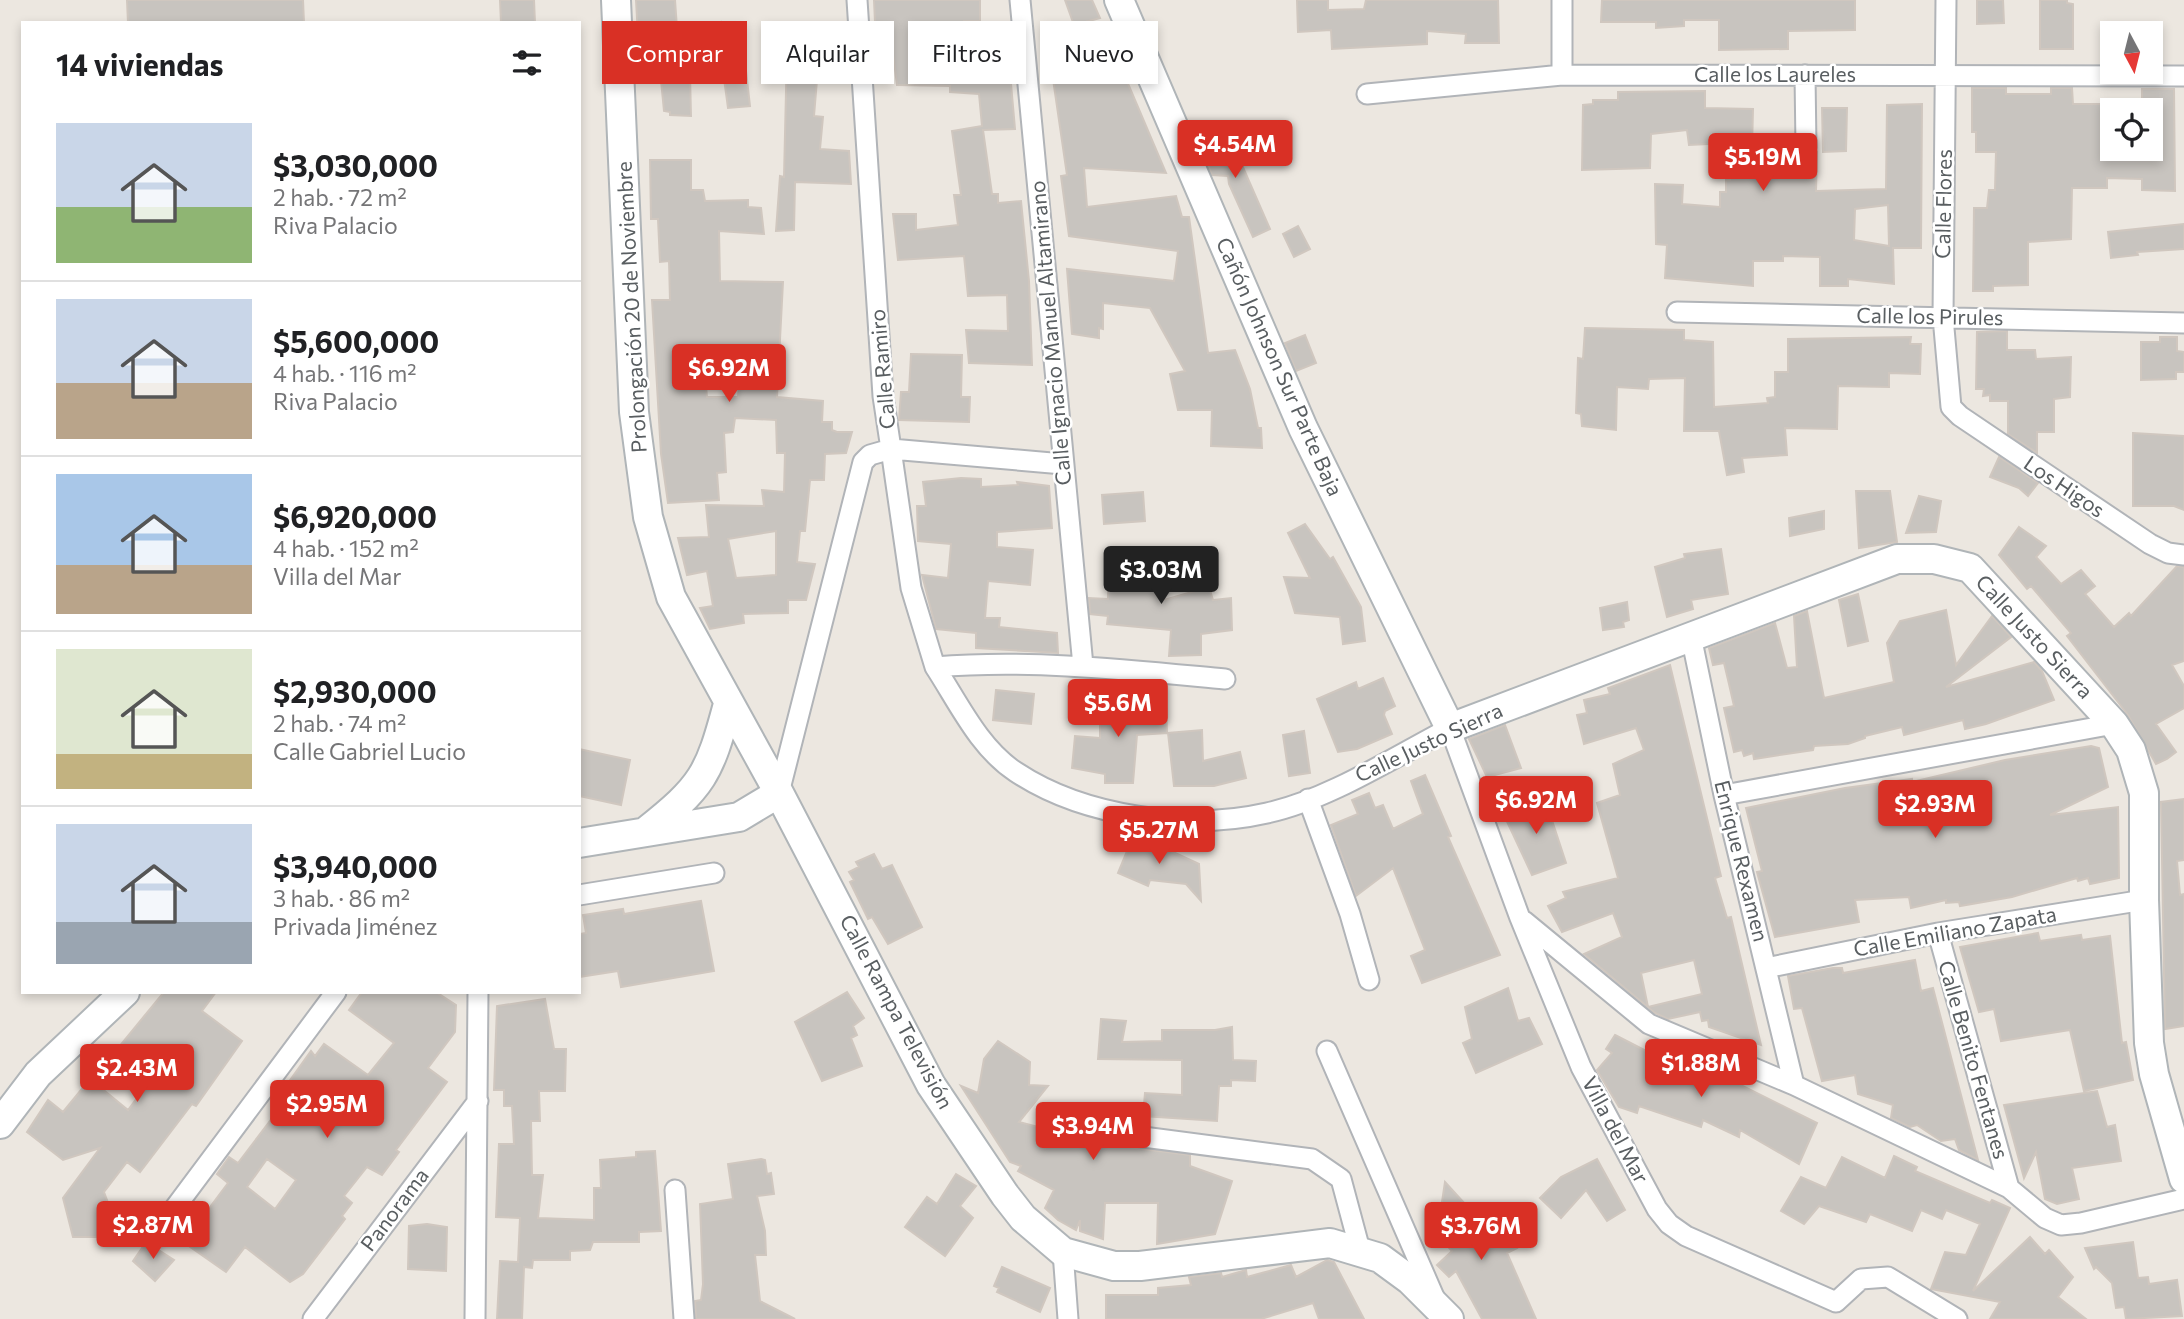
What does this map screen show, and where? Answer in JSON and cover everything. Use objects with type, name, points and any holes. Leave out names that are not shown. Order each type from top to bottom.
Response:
[{"type":"street","name":"Prolongación 20 de Noviembre","points":[[616,0],[634,412],[648,517],[671,597],[779,793]]},
{"type":"street","name":"Calle Ramiro","points":[[779,793],[863,462],[870,455],[891,449],[883,396],[857,0]]},
{"type":"street","name":"Calle Ignacio Manuel Altamirano","points":[[1020,0],[1083,666]]},
{"type":"street","name":"Cañón Johnson Sur Parte Baja","points":[[1119,0],[1303,428],[1450,728]]},
{"type":"street","points":[[1562,0],[1562,75]]},
{"type":"street","name":"Calle Flores","points":[[1946,0],[1943,317],[1951,407]]},
{"type":"street","name":"Calle los Laureles","points":[[1367,94],[1562,75],[2184,76]]},
{"type":"street","points":[[1805,75],[1806,147]]},
{"type":"street","name":"Calle los Pirules","points":[[1676,312],[2184,323]]},
{"type":"street","name":"Los Higos","points":[[1951,407],[1960,416],[2150,544],[2168,553],[2184,555]]},
{"type":"street","points":[[891,449],[1063,464]]},
{"type":"street","name":"Calle Justo Sierra","points":[[891,449],[911,588],[935,667],[966,717],[1014,771],[1084,806],[1142,817],[1211,820],[1268,813],[1313,797],[1450,728],[1897,559],[1934,559],[1970,568],[2114,724],[2131,750],[2144,793],[2144,900],[2149,1043],[2154,1074],[2184,1179]]},
{"type":"street","name":"Enrique Rexamen","points":[[1691,636],[1724,796],[1794,1085]]},
{"type":"street","points":[[935,667],[978,663],[1083,666],[1226,679]]},
{"type":"street","points":[[642,835],[680,804],[702,779],[716,748],[728,704]]},
{"type":"street","points":[[1724,796],[2114,724]]},
{"type":"street","name":"Villa del Mar","points":[[1450,728],[1520,918],[1581,1067],[1645,1188],[1669,1224],[1685,1236],[1835,1310],[1861,1279],[1888,1277],[1957,1319]]},
{"type":"street","points":[[581,843],[642,835],[739,817],[779,793]]},
{"type":"street","name":"Calle Rampa Televisión","points":[[779,793],[931,1085],[1023,1218],[1063,1252],[1114,1266],[1140,1266],[1330,1243],[1380,1258],[1410,1280],[1444,1312]]},
{"type":"street","points":[[1313,797],[1368,981]]},
{"type":"street","points":[[581,895],[713,873]]},
{"type":"street","name":"Calle Emiliano Zapata","points":[[1766,968],[1937,933],[2144,900]]},
{"type":"street","points":[[1520,918],[1649,1024],[1794,1085],[2009,1188],[2045,1218],[2061,1225],[2081,1223],[2184,1199]]},
{"type":"street","name":"Calle Benito Fentanes","points":[[1937,933],[2009,1188]]},
{"type":"street","points":[[0,1124],[38,1073],[123,994]]},
{"type":"street","points":[[174,1209],[335,994]]},
{"type":"street","points":[[475,1319],[478,994]]},
{"type":"street","points":[[1327,1051],[1444,1312]]},
{"type":"street","name":"Panorama","points":[[313,1319],[478,1101]]},
{"type":"street","points":[[1105,1132],[1312,1159],[1330,1168],[1341,1179],[1360,1250]]},
{"type":"street","points":[[675,1190],[684,1319]]},
{"type":"street","points":[[1063,1252],[1068,1319]]},
{"type":"building","points":[[127,0],[303,0],[304,21],[128,21]]},
{"type":"building","points":[[500,0],[534,0],[535,21],[501,21]]},
{"type":"building","points":[[636,0],[675,0],[676,21],[637,21]]},
{"type":"building","points":[[874,0],[980,0],[980,21],[908,21],[908,84],[1011,84],[1015,129],[983,130],[992,194],[998,194],[998,203],[1021,201],[1029,281],[1032,365],[969,363],[966,330],[1008,331],[1007,295],[968,296],[964,256],[898,260],[893,214],[916,214],[916,230],[958,225],[954,195],[961,195],[952,131],[982,126],[979,94],[950,92],[950,86],[897,85],[894,21],[875,21]]},
{"type":"building","points":[[1065,0],[1092,0],[1100,18],[1073,21]]},
{"type":"building","points":[[1297,0],[1328,0],[1328,10],[1364,9],[1366,0],[1498,0],[1499,43],[1465,43],[1466,34],[1427,31],[1427,44],[1332,49],[1331,30],[1298,32]]},
{"type":"building","points":[[1602,0],[1855,0],[1855,30],[1788,31],[1788,49],[1719,50],[1719,20],[1684,20],[1684,26],[1656,28],[1656,22],[1601,22]]},
{"type":"building","points":[[1977,0],[2003,0],[2004,23],[1977,24]]},
{"type":"building","points":[[2040,0],[2067,0],[2067,3],[2073,4],[2073,49],[2040,49]]},
{"type":"building","points":[[747,80],[750,106],[728,108],[725,84],[747,84]]},
{"type":"building","points":[[661,84],[690,84],[691,116],[670,115],[670,112],[664,111]]},
{"type":"building","points":[[786,84],[817,84],[814,116],[823,117],[820,149],[849,151],[851,184],[795,182],[794,230],[776,231],[780,176],[784,177]]},
{"type":"building","points":[[1054,84],[1128,84],[1166,173],[1084,168],[1087,207],[1176,196],[1182,217],[1189,217],[1208,353],[1235,350],[1250,389],[1258,428],[1261,428],[1262,448],[1211,446],[1212,410],[1178,410],[1170,374],[1185,371],[1150,308],[1103,303],[1103,329],[1099,328],[1099,338],[1072,334],[1067,269],[1174,281],[1178,251],[1069,236],[1061,176],[1067,175]]},
{"type":"building","points":[[1972,88],[2006,88],[2006,94],[2051,94],[2051,88],[2072,88],[2073,104],[2100,104],[2100,161],[2163,161],[2163,98],[2142,98],[2142,89],[2174,89],[2175,191],[2142,190],[2142,179],[2107,178],[2107,188],[2072,188],[2071,239],[2028,242],[2028,285],[1993,286],[1993,291],[1973,291],[1974,208],[1987,208],[1989,190],[1995,190],[1996,152],[1976,152],[1976,132],[1972,132]]},
{"type":"building","points":[[1705,91],[1705,108],[1753,109],[1752,148],[1794,150],[1805,159],[1817,152],[1816,191],[1886,189],[1887,105],[1922,104],[1921,248],[1893,248],[1894,284],[1848,279],[1848,286],[1820,286],[1820,257],[1783,256],[1783,261],[1753,261],[1753,286],[1665,278],[1667,245],[1656,244],[1655,184],[1683,185],[1682,204],[1720,207],[1720,192],[1726,192],[1726,180],[1730,180],[1730,143],[1689,145],[1687,130],[1651,134],[1650,168],[1582,170],[1583,105],[1593,104],[1593,100],[1618,100],[1618,92]],"holes":[[[1888,205],[1889,246],[1854,240],[1855,209]]]},
{"type":"building","points":[[1822,108],[1847,108],[1846,151],[1823,152]]},
{"type":"building","points":[[1221,133],[1228,149],[1228,133],[1270,229],[1253,237],[1229,184],[1228,176],[1212,175],[1199,143]]},
{"type":"building","points":[[650,160],[691,160],[691,190],[703,190],[705,201],[748,200],[748,207],[761,208],[764,234],[719,231],[720,281],[783,282],[777,397],[823,401],[822,422],[832,422],[832,430],[837,432],[852,432],[846,453],[825,454],[824,480],[810,480],[805,531],[800,531],[797,562],[815,564],[806,600],[788,600],[788,613],[743,614],[744,623],[710,629],[700,608],[713,606],[707,571],[687,575],[678,538],[709,537],[706,505],[764,506],[762,490],[784,492],[785,453],[777,453],[776,420],[735,418],[733,432],[724,433],[726,472],[717,473],[719,500],[668,503],[661,454],[652,300],[670,300],[669,261],[660,262],[658,219],[651,219]],"holes":[[[741,362],[738,397],[707,397],[704,364]],[[776,531],[776,575],[736,578],[728,539]]]},
{"type":"building","points":[[2184,224],[2184,249],[2137,252],[2138,255],[2111,258],[2108,232]]},
{"type":"building","points":[[1298,226],[1310,249],[1294,257],[1283,234]]},
{"type":"building","points":[[1585,328],[1684,330],[1684,340],[1713,342],[1714,407],[1768,403],[1767,398],[1775,397],[1775,372],[1788,372],[1788,339],[1911,337],[1910,344],[1921,344],[1920,374],[1889,373],[1889,387],[1838,386],[1837,429],[1785,428],[1787,455],[1742,458],[1744,472],[1727,475],[1719,431],[1684,431],[1685,378],[1649,379],[1648,389],[1617,387],[1616,430],[1582,426],[1581,414],[1576,413],[1578,358],[1583,359]]},
{"type":"building","points":[[2007,331],[2007,350],[2035,350],[2036,359],[2071,357],[2070,397],[2054,399],[2054,432],[2037,432],[2037,453],[2008,434],[2008,401],[1990,401],[1990,395],[1983,396],[1984,389],[1976,389],[1977,332]]},
{"type":"building","points":[[1305,335],[1316,363],[1296,371],[1285,343]]},
{"type":"building","points":[[2160,337],[2177,337],[2177,351],[2184,352],[2184,372],[2176,372],[2176,379],[2141,380],[2141,342],[2160,342]]},
{"type":"building","points":[[911,354],[962,355],[961,397],[970,397],[969,422],[899,420],[901,392],[909,392]]},
{"type":"building","points":[[2133,433],[2184,436],[2184,510],[2174,506],[2133,506]]},
{"type":"building","points":[[1999,457],[2038,483],[2028,496],[2019,488],[1990,477]]},
{"type":"building","points":[[981,479],[981,487],[1018,485],[1017,482],[1049,486],[1052,528],[997,532],[997,547],[1033,550],[1030,585],[988,581],[985,618],[1000,618],[999,627],[1057,633],[1058,653],[976,648],[976,633],[936,629],[922,575],[948,578],[951,544],[918,541],[917,506],[926,506],[923,482]]},
{"type":"building","points":[[1856,491],[1890,491],[1897,542],[1859,548]]},
{"type":"building","points":[[1143,492],[1145,521],[1104,524],[1102,495]]},
{"type":"building","points":[[1919,496],[1941,501],[1936,532],[1906,533]]},
{"type":"building","points":[[1824,511],[1824,529],[1790,536],[1789,518]]},
{"type":"building","points":[[1305,524],[1330,559],[1333,557],[1361,607],[1365,641],[1343,644],[1340,617],[1295,613],[1284,577],[1310,578],[1288,533]]},
{"type":"building","points":[[2019,527],[2046,546],[2036,557],[2061,584],[2081,570],[2095,586],[2085,594],[2114,627],[2129,613],[2131,616],[2177,566],[2184,567],[2184,661],[2172,665],[2184,686],[2184,708],[2156,724],[2176,752],[2167,759],[2156,764],[2128,715],[2067,636],[2071,633],[2031,586],[2027,589],[1999,555]]},
{"type":"building","points":[[1721,549],[1728,594],[1691,600],[1693,609],[1667,617],[1655,567],[1685,558],[1684,554]]},
{"type":"building","points":[[1109,557],[1165,563],[1164,600],[1209,587],[1213,600],[1231,598],[1232,630],[1201,634],[1201,655],[1169,656],[1171,630],[1107,624],[1108,616],[1090,614],[1089,598],[1108,599]]},
{"type":"building","points":[[1858,594],[1868,641],[1848,646],[1839,600]]},
{"type":"building","points":[[1627,602],[1629,620],[1623,622],[1624,627],[1603,630],[1600,608]]},
{"type":"building","points":[[1946,610],[1956,665],[1992,616],[2011,637],[1946,687],[2034,662],[2042,671],[2054,700],[1965,729],[1963,720],[1904,735],[1902,727],[1865,736],[1848,744],[1814,746],[1813,750],[1754,759],[1753,753],[1744,756],[1742,750],[1734,752],[1724,708],[1734,706],[1724,663],[1713,665],[1709,648],[1775,623],[1787,668],[1797,667],[1794,616],[1807,611],[1824,698],[1894,682],[1887,643],[1900,621]]},
{"type":"building","points":[[1670,665],[1721,876],[1715,878],[1727,918],[1731,917],[1761,1045],[1709,1027],[1708,1020],[1702,1021],[1700,1012],[1668,1019],[1655,1013],[1584,954],[1622,937],[1613,913],[1562,932],[1548,906],[1566,898],[1563,892],[1618,878],[1597,803],[1620,795],[1613,764],[1644,750],[1636,728],[1584,744],[1577,715],[1587,713],[1584,700],[1610,694],[1608,688]],"holes":[[[1694,960],[1702,994],[1648,1007],[1641,973]]]},
{"type":"building","points":[[1383,678],[1395,706],[1385,711],[1384,715],[1392,734],[1357,749],[1338,752],[1317,699],[1356,682],[1358,689]]},
{"type":"building","points":[[996,690],[1034,694],[1031,724],[993,720]]},
{"type":"building","points":[[1130,698],[1130,706],[1166,703],[1167,733],[1137,735],[1133,783],[1105,783],[1105,774],[1072,768],[1075,736],[1100,738],[1100,699]]},
{"type":"building","points":[[1505,725],[1521,768],[1487,777],[1469,739]]},
{"type":"building","points":[[1202,730],[1203,761],[1240,752],[1246,778],[1214,786],[1174,786],[1168,733]]},
{"type":"building","points":[[1304,731],[1310,773],[1289,776],[1283,735]]},
{"type":"building","points":[[2091,746],[2099,748],[2108,787],[2050,815],[2118,807],[2119,878],[2090,884],[2088,878],[2078,881],[2077,878],[2012,897],[1960,906],[1959,902],[1946,903],[1946,900],[1911,908],[1909,897],[1855,900],[1859,922],[1775,937],[1757,872],[1762,871],[1746,808],[1845,788],[1912,779],[1912,782],[2005,760]]},
{"type":"building","points":[[581,749],[630,760],[621,805],[581,796]]},
{"type":"building","points":[[1425,775],[1451,836],[1448,837],[1500,955],[1422,983],[1411,956],[1425,950],[1393,868],[1356,896],[1331,825],[1358,814],[1352,800],[1369,793],[1375,808],[1383,805],[1393,829],[1423,814],[1411,781]]},
{"type":"building","points":[[1544,796],[1566,863],[1532,875],[1503,813]]},
{"type":"building","points":[[2184,799],[2184,860],[2177,861],[2180,895],[2184,894],[2184,1026],[2165,1029],[2161,802]]},
{"type":"building","points":[[1134,834],[1199,864],[1201,901],[1186,884],[1150,880],[1148,886],[1118,873]]},
{"type":"building","points":[[874,854],[882,869],[892,865],[922,927],[888,944],[872,917],[868,919],[850,882],[854,880],[849,872],[859,867],[856,862]]},
{"type":"building","points":[[701,901],[714,971],[621,987],[618,971],[581,977],[581,934],[586,933],[583,915],[623,909],[624,914]]},
{"type":"building","points":[[2038,933],[2040,941],[2081,935],[2082,940],[2110,936],[2122,1043],[2126,1042],[2133,1080],[2084,1091],[2070,1030],[2001,1041],[1994,1009],[1979,1012],[1960,947]]},
{"type":"building","points":[[1915,960],[1921,991],[1933,988],[1978,1160],[1959,1150],[1955,1139],[1941,1141],[1917,1125],[1910,1127],[1891,1118],[1893,1105],[1858,1094],[1855,1075],[1822,1081],[1802,1008],[1794,1009],[1788,976],[1833,968],[1842,968],[1843,973]]},
{"type":"building","points":[[1508,988],[1518,1021],[1529,1018],[1542,1044],[1476,1073],[1463,1043],[1472,1039],[1465,1007]]},
{"type":"building","points":[[847,992],[864,1018],[853,1026],[857,1035],[851,1038],[862,1066],[822,1081],[795,1022]]},
{"type":"building","points":[[162,994],[215,994],[202,1011],[242,1041],[196,1106],[192,1104],[140,1172],[127,1162],[104,1192],[114,1219],[111,1220],[114,1237],[73,1237],[63,1198],[100,1148],[63,1160],[27,1132],[48,1100],[63,1112],[90,1079],[128,1110],[154,1075],[118,1048]]},
{"type":"building","points":[[361,994],[439,994],[456,1005],[455,1032],[428,1068],[447,1082],[396,1150],[399,1152],[382,1175],[367,1167],[344,1196],[352,1203],[342,1216],[345,1219],[303,1274],[290,1282],[245,1247],[226,1272],[176,1237],[197,1209],[204,1215],[228,1183],[217,1174],[229,1157],[238,1163],[295,1088],[288,1083],[311,1051],[315,1056],[324,1044],[368,1075],[394,1043],[349,1010]],"holes":[[[267,1159],[296,1180],[275,1209],[247,1187]]]},
{"type":"building","points":[[545,999],[554,1049],[566,1049],[565,1091],[539,1091],[540,1121],[531,1121],[532,1175],[543,1175],[538,1218],[594,1220],[594,1188],[601,1188],[600,1160],[636,1157],[636,1152],[655,1151],[661,1231],[639,1232],[639,1242],[593,1242],[590,1250],[570,1251],[570,1260],[533,1260],[532,1268],[524,1267],[522,1319],[497,1319],[500,1261],[518,1262],[520,1218],[496,1217],[499,1144],[514,1144],[512,1106],[504,1106],[504,1090],[494,1090],[497,1006]]},
{"type":"building","points":[[1101,1019],[1126,1021],[1122,1042],[1162,1041],[1162,1030],[1215,1030],[1232,1027],[1233,1060],[1256,1061],[1255,1081],[1231,1080],[1231,1086],[1219,1086],[1217,1121],[1143,1116],[1145,1093],[1182,1095],[1182,1060],[1098,1059]]},
{"type":"building","points":[[1615,1035],[1691,1074],[1692,1070],[1710,1078],[1713,1071],[1817,1123],[1799,1164],[1740,1130],[1739,1137],[1703,1120],[1701,1127],[1639,1106],[1637,1113],[1619,1107],[1597,1070],[1612,1053],[1606,1049]]},
{"type":"building","points":[[998,1041],[1030,1062],[1029,1085],[1048,1086],[1019,1122],[1103,1144],[1190,1155],[1190,1166],[1232,1181],[1215,1234],[1157,1244],[1158,1203],[1105,1203],[1103,1239],[1080,1231],[1080,1220],[1076,1230],[1058,1220],[1045,1208],[1054,1190],[1018,1171],[1021,1166],[1010,1162],[961,1086],[978,1093],[984,1059]]},
{"type":"building","points":[[2097,1091],[2107,1127],[2115,1125],[2121,1161],[2072,1168],[2079,1199],[2057,1204],[2045,1199],[2036,1152],[2024,1178],[2004,1105]]},
{"type":"building","points":[[1894,1156],[1917,1167],[1915,1171],[1990,1203],[1992,1200],[2010,1208],[1973,1291],[2030,1237],[2045,1254],[2049,1250],[2073,1277],[2058,1297],[2086,1319],[1990,1319],[2000,1302],[1931,1289],[1945,1252],[1966,1255],[1980,1224],[1946,1210],[1942,1219],[1921,1210],[1912,1231],[1870,1214],[1866,1222],[1819,1206],[1804,1224],[1781,1211],[1801,1177],[1826,1188],[1842,1157],[1885,1178]]},
{"type":"building","points":[[1597,1159],[1625,1210],[1607,1221],[1586,1190],[1561,1218],[1540,1198],[1561,1177]]},
{"type":"building","points":[[765,1160],[767,1174],[771,1173],[774,1194],[757,1196],[765,1231],[766,1255],[755,1255],[760,1301],[795,1319],[696,1319],[695,1301],[701,1300],[703,1284],[700,1204],[733,1199],[728,1164]]},
{"type":"building","points":[[956,1174],[976,1186],[960,1206],[973,1218],[945,1256],[905,1227],[927,1197],[937,1204]]},
{"type":"building","points":[[1445,1182],[1495,1237],[1504,1229],[1517,1248],[1507,1253],[1536,1319],[1482,1319],[1456,1271],[1449,1277],[1437,1265],[1452,1251],[1437,1235]]},
{"type":"building","points":[[427,1224],[447,1227],[446,1271],[408,1269],[409,1226]]},
{"type":"building","points":[[146,1242],[174,1260],[155,1281],[133,1261]]},
{"type":"building","points":[[2133,1242],[2138,1278],[2148,1277],[2149,1284],[2177,1280],[2182,1316],[2126,1319],[2124,1307],[2116,1308],[2112,1283],[2096,1267],[2094,1269],[2085,1248]]},
{"type":"building","points":[[1327,1260],[1334,1262],[1364,1319],[1319,1319],[1313,1303],[1261,1319],[1106,1319],[1106,1295],[1158,1295],[1158,1288],[1191,1285],[1189,1277],[1221,1273],[1222,1277],[1246,1270],[1247,1277],[1291,1265],[1296,1277]]},
{"type":"building","points":[[1002,1267],[1050,1288],[1040,1312],[997,1292],[999,1288],[994,1286]]}]
